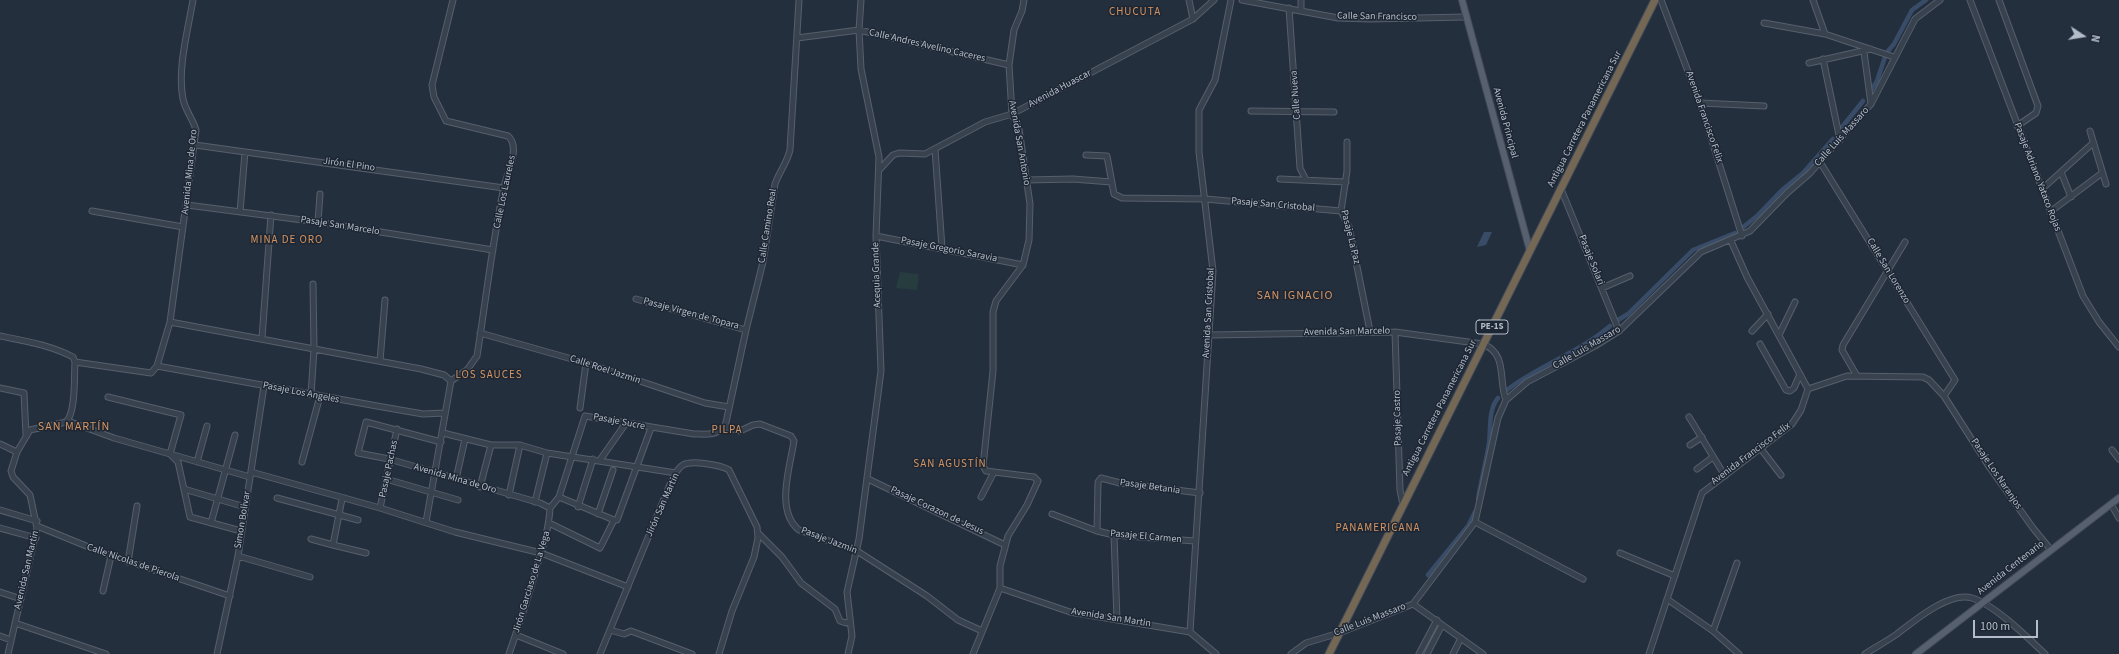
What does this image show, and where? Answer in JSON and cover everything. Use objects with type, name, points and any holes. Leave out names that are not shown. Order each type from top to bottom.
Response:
[{"type":"highway","name":"Antigua Carretera Panamericana Sur","points":[[1329,654],[1654,0]]},
{"type":"main road","name":"Avenida Principal","points":[[1462,0],[1530,251]]},
{"type":"main road","name":"Avenida Centenario","points":[[1916,654],[2119,498]]},
{"type":"street","name":"Avenida Mina de Oro","points":[[75,362],[147,373],[153,372],[157,366],[170,322],[196,130],[194,119],[183,99],[181,77],[193,0]]},
{"type":"street","name":"Calle Los Laureles","points":[[452,381],[467,370],[475,360],[504,188],[514,146],[512,139],[504,135],[446,121],[434,97],[433,77],[453,0]]},
{"type":"street","name":"Calle Camino Real","points":[[725,427],[746,330],[763,262],[775,184],[777,177],[788,161],[790,150],[799,0]]},
{"type":"street","name":"Acequia Grande","points":[[848,654],[852,641],[847,592],[857,551],[882,371],[876,236],[879,157],[861,69],[859,30],[861,0]]},
{"type":"street","name":"Avenida San Antonio","points":[[994,472],[984,469],[984,448],[993,371],[993,312],[996,301],[1022,265],[1029,240],[1030,204],[1019,129],[1012,114],[1008,65],[1014,30],[1022,11],[1024,0]]},
{"type":"street","points":[[1189,0],[1193,19]]},
{"type":"street","name":"Avenida Huascar","points":[[879,170],[893,155],[899,153],[925,154],[985,122],[1012,114],[1193,19],[1214,0]]},
{"type":"street","name":"Avenida San Cristobal","points":[[1190,632],[1195,541],[1200,494],[1213,271],[1199,152],[1199,110],[1215,80],[1231,0]]},
{"type":"street","name":"Calle San Francisco","points":[[1242,0],[1338,18],[1466,17]]},
{"type":"street","points":[[1300,11],[1301,0]]},
{"type":"street","name":"Avenida Francisco Felix","points":[[1661,0],[1700,103],[1742,236]]},
{"type":"street","points":[[1813,0],[1824,34]]},
{"type":"street","name":"Calle Luis Massaro","points":[[1291,654],[1306,643],[1339,633],[1413,604],[1476,522],[1498,418],[1506,400],[1527,382],[1595,346],[1619,331],[1701,252],[1750,232],[1762,221],[1787,193],[1820,162],[1871,104],[1915,19],[1937,0]]},
{"type":"street","name":"Pasaje Adriano Yataco Rojas","points":[[1970,0],[2083,296],[2099,322],[2119,346]]},
{"type":"street","points":[[1999,0],[2038,106],[2036,113],[2017,126]]},
{"type":"street","name":"Calle Nueva","points":[[1289,8],[1300,168],[1306,180]]},
{"type":"street","points":[[1764,23],[1824,34],[1894,58]]},
{"type":"street","name":"Calle Andres Avelino Caceres","points":[[797,38],[859,30],[1008,65]]},
{"type":"street","points":[[1809,63],[1864,52],[1871,49]]},
{"type":"street","points":[[1864,52],[1871,104]]},
{"type":"street","points":[[1823,59],[1840,140]]},
{"type":"street","points":[[1700,103],[1764,106]]},
{"type":"street","points":[[1251,111],[1297,113],[1334,112]]},
{"type":"street","points":[[2090,131],[2106,184]]},
{"type":"street","name":"Pasaje La Paz","points":[[1347,142],[1346,182],[1341,211],[1349,227],[1370,331]]},
{"type":"street","points":[[2042,189],[2093,143]]},
{"type":"street","name":"Jirón El Pino","points":[[194,145],[504,188]]},
{"type":"street","points":[[935,149],[942,248]]},
{"type":"street","points":[[240,212],[244,152]]},
{"type":"street","points":[[1026,180],[1073,179],[1112,182],[1107,156],[1086,155]]},
{"type":"street","name":"Calle San Lorenzo","points":[[1820,162],[1955,380],[1944,396]]},
{"type":"street","points":[[2061,172],[2071,197]]},
{"type":"street","points":[[2050,212],[2102,172]]},
{"type":"street","points":[[1280,179],[1346,182]]},
{"type":"street","name":"Pasaje San Cristobal","points":[[1112,182],[1114,194],[1122,198],[1205,199],[1341,211]]},
{"type":"street","name":"Pasaje Solari","points":[[1561,189],[1619,331]]},
{"type":"street","points":[[318,222],[320,194]]},
{"type":"street","name":"Pasaje San Marcelo","points":[[187,205],[318,222],[493,250]]},
{"type":"street","points":[[92,211],[184,227]]},
{"type":"street","points":[[262,338],[271,216]]},
{"type":"street","name":"Pasaje Gregorio Saravia","points":[[876,236],[1022,265]]},
{"type":"street","points":[[1731,241],[1747,277],[1808,389]]},
{"type":"street","points":[[1857,376],[1842,348],[1905,242]]},
{"type":"street","points":[[1602,288],[1630,276]]},
{"type":"street","points":[[311,395],[314,349],[313,284]]},
{"type":"street","name":"Pasaje Virgen de Topara","points":[[636,299],[746,330]]},
{"type":"street","points":[[380,361],[385,300]]},
{"type":"street","points":[[1779,335],[1795,302]]},
{"type":"street","points":[[1752,331],[1768,314]]},
{"type":"street","points":[[170,322],[262,338],[421,369],[444,375],[452,381],[435,473],[430,492],[426,522]]},
{"type":"street","name":"Avenida San Marcelo","points":[[1210,335],[1370,331],[1396,332],[1483,344]]},
{"type":"street","name":"Pasaje Castro","points":[[1396,332],[1400,490],[1402,505]]},
{"type":"street","name":"Calle Roel Jazmin","points":[[480,334],[586,363],[705,403],[729,407]]},
{"type":"street","points":[[0,336],[33,342],[64,352],[73,357],[75,362],[72,411],[68,421]]},
{"type":"street","points":[[1483,344],[1491,347],[1499,358],[1501,365],[1502,391],[1506,400]]},
{"type":"street","points":[[1760,344],[1786,390],[1790,391],[1794,388],[1800,374]]},
{"type":"street","points":[[580,408],[586,363]]},
{"type":"street","name":"Pasaje Los Angeles","points":[[157,366],[423,414],[445,413]]},
{"type":"street","name":"Pasaje Los Naranjos","points":[[1808,389],[1847,376],[1926,378],[1944,396],[1999,480],[2033,528],[2051,550]]},
{"type":"street","name":"Simon Bolivar","points":[[217,654],[238,556],[264,386]]},
{"type":"street","points":[[0,388],[24,393],[26,435]]},
{"type":"street","name":"Avenida Francisco Felix","points":[[1649,654],[1701,496],[1707,488],[1761,449],[1792,424],[1800,410],[1808,389]]},
{"type":"street","points":[[302,462],[320,396]]},
{"type":"street","points":[[108,397],[163,409],[181,416],[170,454]]},
{"type":"street","name":"Pasaje Sucre","points":[[550,508],[558,497],[585,416],[651,428],[712,435],[717,434],[725,427]]},
{"type":"street","points":[[1689,416],[1725,476]]},
{"type":"street","points":[[26,435],[30,430],[35,428],[68,421],[114,438],[225,470],[251,474],[380,508],[455,532],[541,553],[628,587]]},
{"type":"street","name":"Avenida Mina de Oro","points":[[398,429],[366,422],[358,453],[390,459],[480,487],[535,502],[550,508]]},
{"type":"street","points":[[600,460],[626,423]]},
{"type":"street","name":"Pasaje Jazmin","points":[[725,427],[740,431],[753,425],[760,424],[791,436],[794,441],[786,493],[786,506],[794,526],[799,530],[857,551],[927,596],[958,620],[982,631]]},
{"type":"street","points":[[197,462],[207,426]]},
{"type":"street","points":[[549,523],[600,548],[614,520],[617,520],[626,499],[636,466],[651,428]]},
{"type":"street","points":[[398,429],[441,442]]},
{"type":"street","name":"Pasaje Pachas","points":[[380,508],[398,429]]},
{"type":"street","points":[[442,433],[491,445],[520,445],[547,453],[573,455],[676,473]]},
{"type":"street","name":"Avenida San Martin","points":[[8,654],[36,538],[37,524],[30,495],[13,477],[11,471],[17,452],[26,435]]},
{"type":"street","points":[[211,523],[235,435]]},
{"type":"street","points":[[1690,445],[1702,437]]},
{"type":"street","points":[[456,479],[465,439]]},
{"type":"street","points":[[0,444],[17,452]]},
{"type":"street","points":[[480,487],[491,445]]},
{"type":"street","points":[[509,495],[520,445]]},
{"type":"street","points":[[1761,449],[1781,475]]},
{"type":"street","points":[[2112,450],[2119,459]]},
{"type":"street","points":[[535,502],[547,453]]},
{"type":"street","points":[[170,454],[178,462],[189,515],[241,531]]},
{"type":"street","points":[[1697,469],[1713,457]]},
{"type":"street","points":[[578,507],[593,459]]},
{"type":"street","name":"Jirón San Martin","points":[[600,654],[676,473],[684,464],[688,463],[724,467],[729,470],[758,533]]},
{"type":"street","points":[[598,514],[613,470]]},
{"type":"street","points":[[973,654],[1000,588],[1000,566],[1005,544],[1038,483],[1037,479],[1034,477],[994,472],[981,497]]},
{"type":"street","name":"Pasaje Betania","points":[[1097,531],[1098,482],[1101,478],[1120,483],[1200,494]]},
{"type":"street","points":[[386,479],[458,500]]},
{"type":"street","name":"Pasaje Corazon de Jesus","points":[[868,479],[1005,544]]},
{"type":"street","points":[[184,489],[245,507]]},
{"type":"street","points":[[558,497],[578,507],[614,520]]},
{"type":"street","points":[[277,498],[358,520]]},
{"type":"street","points":[[333,545],[342,499]]},
{"type":"street","points":[[2111,504],[2119,518]]},
{"type":"street","points":[[128,562],[137,506]]},
{"type":"street","name":"Jirón Garciaso de La Vega","points":[[509,654],[541,553],[549,523],[550,508]]},
{"type":"street","name":"Calle Nicolas de Pierola","points":[[0,510],[37,524],[111,556],[230,596]]},
{"type":"street","name":"Pasaje El Carmen","points":[[1052,514],[1097,531],[1114,535],[1195,541]]},
{"type":"street","points":[[1476,522],[1583,579]]},
{"type":"street","points":[[0,528],[36,538]]},
{"type":"street","points":[[758,533],[782,557],[801,583],[835,609],[840,621],[846,623],[850,621]]},
{"type":"street","points":[[720,654],[732,611],[754,557],[758,533]]},
{"type":"street","points":[[1114,535],[1118,620]]},
{"type":"street","points":[[311,539],[366,553]]},
{"type":"street","points":[[1620,553],[1675,576]]},
{"type":"street","points":[[103,591],[111,556]]},
{"type":"street","points":[[238,556],[310,577]]},
{"type":"street","points":[[1713,631],[1737,563]]},
{"type":"street","name":"Avenida San Martin","points":[[1000,588],[1070,612],[1190,632]]},
{"type":"street","points":[[0,592],[21,599]]},
{"type":"street","points":[[1865,654],[1896,635],[1912,621],[1945,602],[1961,597],[1971,598],[1983,603],[2018,629],[2045,654]]},
{"type":"street","points":[[1668,599],[1713,631],[1739,654]]},
{"type":"street","points":[[1413,604],[1483,654]]},
{"type":"street","points":[[1419,654],[1437,620]]},
{"type":"street","points":[[15,623],[106,654]]},
{"type":"street","points":[[1427,654],[1442,625]]},
{"type":"street","points":[[610,630],[625,634],[631,631],[692,654]]},
{"type":"street","points":[[1190,632],[1216,654]]},
{"type":"street","points":[[516,635],[563,654]]},
{"type":"street","points":[[0,636],[11,640]]},
{"type":"street","points":[[1453,654],[1461,638]]},
{"type":"green space","points":[[900,272],[919,274],[917,290],[896,288]]},
{"type":"water","points":[[1484,232],[1492,232],[1486,245],[1477,247]]},
{"type":"waterway","points":[[1888,51],[1894,44],[1912,10],[1926,0]]},
{"type":"waterway","points":[[1872,89],[1877,81],[1885,57]]},
{"type":"waterway","points":[[1838,132],[1863,101]]},
{"type":"waterway","points":[[1742,228],[1757,216],[1782,190],[1803,173],[1833,139]]},
{"type":"waterway","points":[[1618,320],[1628,314],[1693,250],[1735,233]]},
{"type":"waterway","points":[[1507,390],[1532,373],[1585,344],[1610,326]]},
{"type":"waterway","points":[[1478,499],[1489,443],[1490,419],[1498,398]]},
{"type":"waterway","points":[[1428,575],[1468,526],[1475,512]]},
{"type":"district","name":"CHUCUTA","points":[[1135,13]]},
{"type":"district","name":"MINA DE ORO","points":[[287,241]]},
{"type":"district","name":"SAN IGNACIO","points":[[1295,296]]},
{"type":"district","name":"LOS SAUCES","points":[[489,376]]},
{"type":"district","name":"SAN MARTÍN","points":[[74,427]]},
{"type":"district","name":"PILPA","points":[[727,431]]},
{"type":"district","name":"SAN AGUSTÍN","points":[[950,465]]},
{"type":"district","name":"PANAMERICANA","points":[[1378,529]]}]
